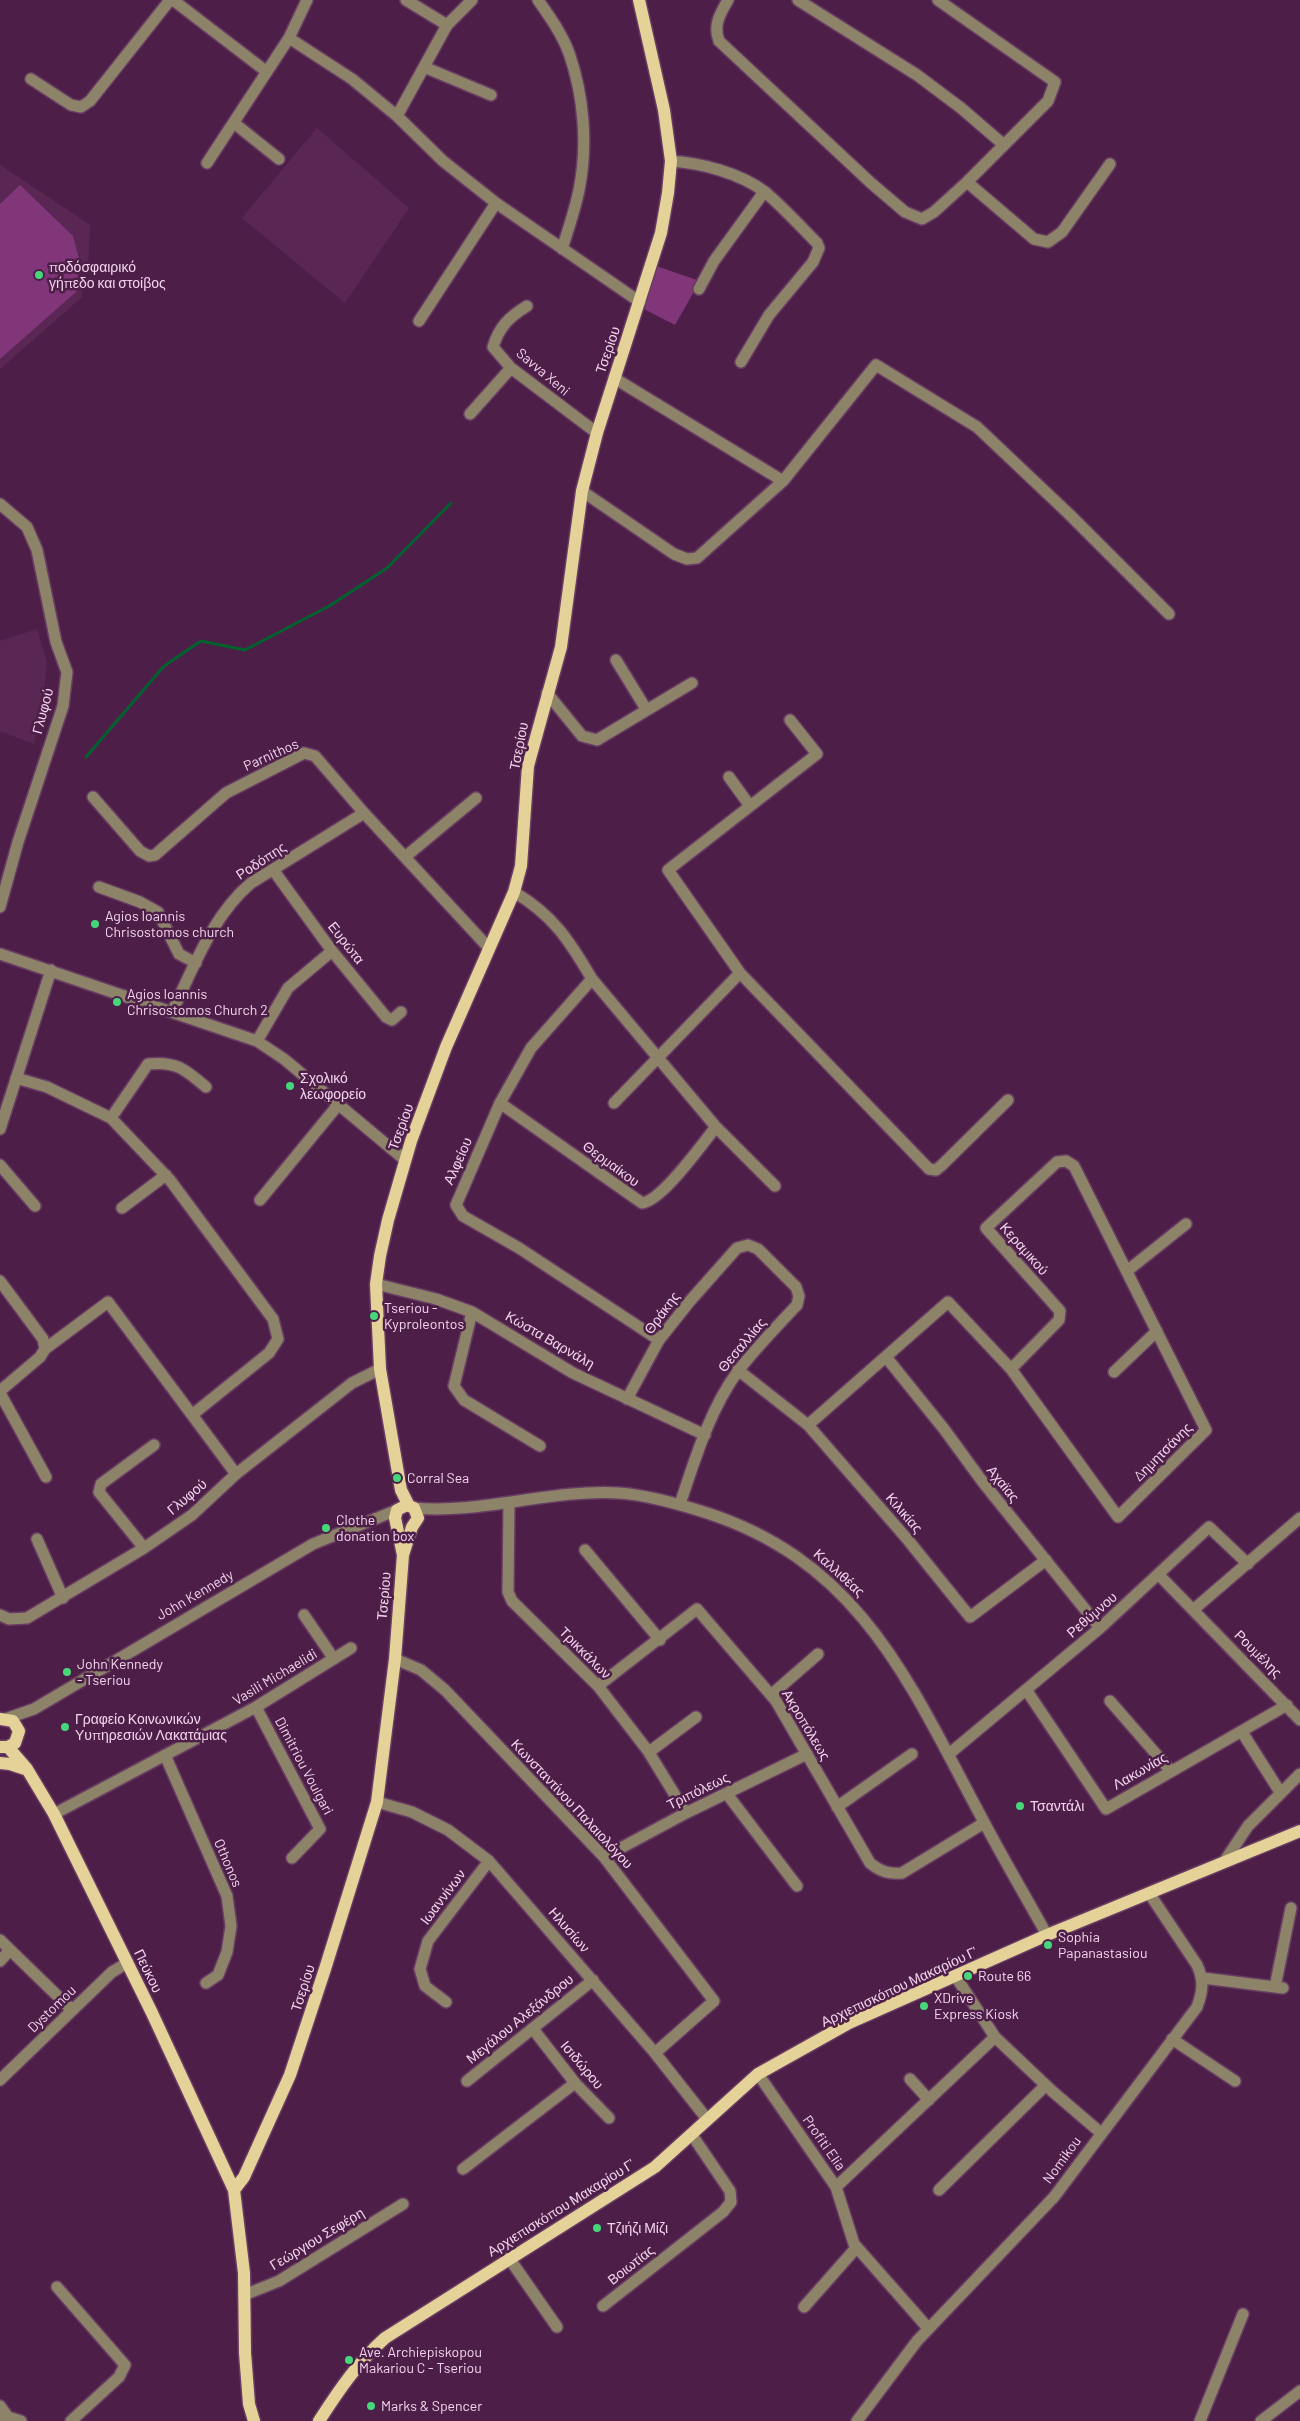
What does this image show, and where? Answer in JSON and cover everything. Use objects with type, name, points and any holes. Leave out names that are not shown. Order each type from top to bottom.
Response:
[{"type":"main road","name":"Τσερίου","points":[[234,2190],[244,2177],[290,2075],[377,1802],[394,1658],[405,1516],[380,1369],[376,1284],[388,1220],[405,1160],[446,1047],[488,947],[514,892],[521,866],[528,766],[561,647],[582,491],[597,433],[661,233],[671,161],[664,110],[639,0]]},
{"type":"main road","name":"Πεύκου","points":[[2,1718],[15,1722],[8,1744],[27,1770],[54,1814],[127,1963],[234,2190]]},
{"type":"main road","points":[[0,1763],[10,1764],[27,1770]]},
{"type":"main road","name":"Αρχιεπισκόπου Μακαρίου Γ'","points":[[319,2421],[350,2374],[366,2355],[385,2338],[655,2167],[758,2074],[849,2023],[1047,1935],[1300,1831]]},
{"type":"main road","points":[[234,2190],[244,2295],[249,2404],[254,2421]]},
{"type":"street","points":[[31,79],[71,105],[81,107],[90,101],[172,0],[267,72]]},
{"type":"street","points":[[207,163],[289,38],[307,0]]},
{"type":"street","points":[[406,0],[448,25]]},
{"type":"street","points":[[397,116],[448,25],[472,0]]},
{"type":"street","points":[[538,0],[557,28],[569,54],[581,104],[584,145],[579,190],[562,249]]},
{"type":"street","points":[[728,0],[719,16],[715,31],[719,41],[905,212],[916,218],[928,216],[967,182],[1048,101],[1055,82],[938,0]]},
{"type":"street","points":[[798,0],[918,75],[962,108],[1004,145]]},
{"type":"street","points":[[289,38],[352,79],[397,116],[443,161],[496,203],[640,302]]},
{"type":"street","points":[[424,67],[491,96]]},
{"type":"street","points":[[234,123],[279,159]]},
{"type":"street","points":[[671,161],[693,162],[746,181],[764,192],[817,243],[818,248],[813,262],[769,314],[741,362]]},
{"type":"street","points":[[967,182],[1034,239],[1048,242],[1062,232],[1110,164]]},
{"type":"street","points":[[699,289],[714,261],[764,192]]},
{"type":"street","points":[[419,321],[496,203]]},
{"type":"street","name":"Savva Xeni","points":[[527,306],[505,321],[497,333],[493,347],[511,368],[597,433]]},
{"type":"street","points":[[582,491],[674,554],[687,559],[697,558],[783,481],[876,365],[978,427],[1169,614]]},
{"type":"street","points":[[470,414],[511,368]]},
{"type":"street","points":[[614,378],[783,481]]},
{"type":"street","name":"Γλυφού","points":[[0,504],[27,527],[37,550],[56,642],[67,672],[63,706],[4,875],[0,907]]},
{"type":"street","points":[[616,660],[646,709]]},
{"type":"street","points":[[547,693],[582,736],[589,740],[597,740],[692,682]]},
{"type":"street","points":[[790,720],[817,754],[668,870],[740,973],[929,1169],[936,1170],[941,1166],[1008,1100]]},
{"type":"street","name":"Parnithos","points":[[93,797],[140,851],[148,856],[155,855],[226,793],[304,753],[309,753],[315,756],[364,813],[488,947]]},
{"type":"street","points":[[729,777],[750,806]]},
{"type":"street","points":[[405,857],[476,798]]},
{"type":"street","name":"Ροδόπης","points":[[172,1012],[223,911],[251,884],[364,813]]},
{"type":"street","name":"Ευρώτα","points":[[274,871],[332,951],[386,1017],[392,1020],[401,1012]]},
{"type":"street","points":[[99,887],[140,902],[158,912],[179,954],[196,963]]},
{"type":"street","points":[[514,892],[535,904],[549,917],[592,979],[657,1057],[716,1127],[775,1186]]},
{"type":"street","points":[[257,1041],[288,988],[332,951]]},
{"type":"street","points":[[0,954],[257,1041],[284,1060],[405,1160]]},
{"type":"street","points":[[0,1129],[51,970]]},
{"type":"street","points":[[614,1103],[740,973]]},
{"type":"street","name":"Αλφείου","points":[[592,979],[531,1048],[500,1103],[456,1205],[459,1212],[659,1340]]},
{"type":"street","points":[[111,1118],[148,1064],[174,1064],[186,1070],[206,1087]]},
{"type":"street","points":[[16,1078],[48,1087],[111,1118],[166,1175],[273,1319],[278,1339],[269,1353],[192,1415]]},
{"type":"street","name":"Θερμαίκου","points":[[500,1103],[642,1203],[652,1199],[680,1173],[716,1127]]},
{"type":"street","points":[[260,1200],[338,1105]]},
{"type":"street","name":"Δημητσάνης","points":[[1011,1369],[1118,1517],[1206,1430],[1074,1166],[1066,1161]]},
{"type":"street","name":"Κεραμικού","points":[[1011,1369],[1060,1320],[1060,1311],[986,1228],[1057,1162],[1066,1161]]},
{"type":"street","points":[[0,1165],[35,1206]]},
{"type":"street","points":[[122,1208],[166,1175]]},
{"type":"street","points":[[1127,1271],[1186,1224]]},
{"type":"street","name":"Θεσαλλίας","points":[[680,1504],[705,1435],[726,1389],[738,1370],[797,1305],[800,1296],[796,1287],[758,1249],[742,1246],[733,1253]]},
{"type":"street","name":"Θράκης","points":[[627,1399],[659,1340],[690,1301],[733,1253]]},
{"type":"street","points":[[0,1281],[4,1295],[44,1339],[45,1349]]},
{"type":"street","name":"Κώστα Βαρνάλη","points":[[376,1284],[472,1312],[573,1373],[705,1435]]},
{"type":"street","points":[[46,1477],[0,1392],[40,1357],[45,1349],[108,1302],[236,1474]]},
{"type":"street","points":[[808,1425],[948,1302],[1011,1369]]},
{"type":"street","points":[[472,1312],[454,1386],[464,1400],[540,1446]]},
{"type":"street","points":[[1114,1372],[1157,1332]]},
{"type":"street","name":"Αχαϊας","points":[[886,1356],[944,1429],[982,1482],[1100,1628]]},
{"type":"street","name":"Γλυφού","points":[[0,1615],[9,1619],[27,1618],[144,1548],[192,1515],[236,1474],[352,1383],[380,1369]]},
{"type":"street","name":"Κιλικίας","points":[[738,1370],[808,1425],[908,1540],[970,1617],[1046,1560]]},
{"type":"street","points":[[144,1548],[99,1492],[101,1484],[154,1445]]},
{"type":"street","name":"Καλλιθέας","points":[[438,1510],[509,1503],[574,1493],[621,1494],[680,1504],[731,1521],[784,1547],[815,1569],[860,1613],[892,1653],[1047,1935]]},
{"type":"street","name":"Τρικκάλων","points":[[509,1503],[508,1592],[512,1601],[598,1686],[649,1752],[686,1813]]},
{"type":"street","name":"John Kennedy","points":[[34,1709],[313,1544],[349,1528],[377,1520],[438,1510]]},
{"type":"street","points":[[1193,1610],[1300,1518]]},
{"type":"street","name":"Ρεθύμνου","points":[[949,1754],[1027,1691],[1100,1628],[1159,1576],[1209,1527],[1248,1564]]},
{"type":"street","points":[[37,1539],[63,1598]]},
{"type":"street","points":[[585,1550],[660,1640]]},
{"type":"street","name":"Ρουμέλης","points":[[1159,1576],[1300,1720]]},
{"type":"street","name":"Ακροπόλεως","points":[[598,1686],[660,1640],[697,1609],[771,1695],[870,1863],[878,1870],[890,1874],[902,1873],[984,1823]]},
{"type":"street","points":[[304,1615],[334,1659]]},
{"type":"street","name":"Vasili Michaelidi","points":[[54,1814],[256,1707],[351,1648]]},
{"type":"street","points":[[771,1695],[818,1654]]},
{"type":"street","name":"Κωνσταντίνου Παλαιολόγου","points":[[394,1658],[422,1670],[445,1690],[604,1857],[714,2001],[655,2053]]},
{"type":"street","name":"Λακωνίας","points":[[1027,1691],[1106,1808],[1287,1705]]},
{"type":"street","points":[[1110,1701],[1170,1770]]},
{"type":"street","name":"Dimitriou Voulgari","points":[[256,1707],[320,1829],[292,1858]]},
{"type":"street","points":[[2,1718],[34,1709]]},
{"type":"street","points":[[8,1744],[34,1709]]},
{"type":"street","points":[[649,1752],[696,1717]]},
{"type":"street","points":[[1242,1732],[1280,1792]]},
{"type":"street","name":"Τριπόλεως","points":[[604,1857],[686,1813],[806,1754]]},
{"type":"street","points":[[838,1807],[912,1754]]},
{"type":"street","name":"Othonos","points":[[165,1755],[227,1896],[231,1926],[227,1952],[218,1975],[206,1983]]},
{"type":"street","points":[[1224,1862],[1248,1826],[1300,1774]]},
{"type":"street","points":[[727,1794],[797,1886]]},
{"type":"street","name":"Ηλυσίων","points":[[377,1802],[412,1812],[448,1830],[489,1861],[655,2053],[707,2119]]},
{"type":"street","name":"Ιωαννίνων","points":[[446,2002],[425,1986],[420,1969],[428,1941],[489,1861]]},
{"type":"street","points":[[1149,1893],[1197,1965],[1203,1978],[1279,1988],[1291,1908]]},
{"type":"street","points":[[0,1940],[72,2010]]},
{"type":"street","points":[[0,1961],[10,1950]]},
{"type":"street","name":"Dystomou","points":[[0,2080],[112,1972],[127,1963]]},
{"type":"street","points":[[956,1977],[995,2037],[1100,2133]]},
{"type":"street","name":"Nomikou","points":[[857,2421],[928,2328],[1054,2197],[1100,2133],[1198,2007],[1203,1978]]},
{"type":"street","name":"Μεγάλου Αλεξάνδρου","points":[[467,2081],[593,1980]]},
{"type":"street","name":"Ισιδώρου","points":[[533,2029],[575,2083],[609,2118]]},
{"type":"street","points":[[836,2187],[995,2037]]},
{"type":"street","points":[[1172,2040],[1235,2081]]},
{"type":"street","name":"Profiti Elia","points":[[758,2074],[836,2187],[846,2224],[857,2248],[928,2328]]},
{"type":"street","points":[[910,2079],[929,2100]]},
{"type":"street","points":[[463,2169],[575,2083]]},
{"type":"street","points":[[939,2190],[1046,2085]]},
{"type":"street","name":"Βοιωτίας","points":[[603,2306],[723,2212],[731,2202],[730,2192],[692,2135]]},
{"type":"street","name":"Γεώργιου Σεφέρη","points":[[244,2295],[279,2281],[403,2204]]},
{"type":"street","points":[[804,2307],[857,2248]]},
{"type":"street","points":[[509,2258],[557,2327]]},
{"type":"street","points":[[57,2287],[124,2365],[119,2377],[71,2421]]},
{"type":"street","points":[[1200,2421],[1242,2314]]},
{"type":"street","points":[[1261,2421],[1300,2391]]},
{"type":"street","points":[[0,2406],[4,2418],[21,2421]]},
{"type":"shaded area","points":[[317,128],[409,208],[345,303],[242,218]]},
{"type":"shaded area","name":"ποδόσφαιρικό γήπεδο και στοίβος","points":[[0,165],[90,225],[88,267],[81,273],[82,297],[0,369]]},
{"type":"shaded area","name":"ποδόσφαιρικό γήπεδο και στοίβος","points":[[20,185],[73,236],[79,259],[77,291],[0,359],[0,204]]},
{"type":"shaded area","points":[[656,266],[700,281],[675,325],[644,309]]},
{"type":"shaded area","points":[[37,629],[47,663],[42,709],[34,744],[0,731],[0,641]]},
{"type":"waterway","points":[[86,757],[164,666],[201,641],[245,650],[331,605],[387,568],[451,503]]},
{"type":"place","name":"ποδόσφαιρικό γήπεδο και στοίβος","points":[[39,275]]},
{"type":"place","name":"Agios Ioannis Chrisostomos church","points":[[95,924]]},
{"type":"place","name":"Agios Ioannis Chrisostomos Church 2","points":[[117,1002]]},
{"type":"place","name":"Σχολικό λεωφορείο","points":[[290,1086]]},
{"type":"place","name":"Tseriou - Kyproleontos","points":[[374,1316]]},
{"type":"place","name":"Corral Sea","points":[[397,1478]]},
{"type":"place","name":"Clothe donation box","points":[[326,1528]]},
{"type":"place","name":"John Kennedy - Tseriou","points":[[67,1672]]},
{"type":"place","name":"Γραφείο Κοινωνικών Υυπηρεσιών Λακατάμιας","points":[[65,1727]]},
{"type":"place","name":"Τσαντάλι","points":[[1020,1806]]},
{"type":"place","name":"Sophia Papanastasiou","points":[[1048,1945]]},
{"type":"place","name":"Route 66","points":[[968,1976]]},
{"type":"place","name":"XDrive Express Kiosk","points":[[924,2006]]},
{"type":"place","name":"Τζιήζι Μίζι","points":[[597,2228]]},
{"type":"place","name":"Ave. Archiepiskopou Makariou C - Tseriou","points":[[349,2360]]},
{"type":"place","name":"Marks & Spencer","points":[[371,2406]]}]
